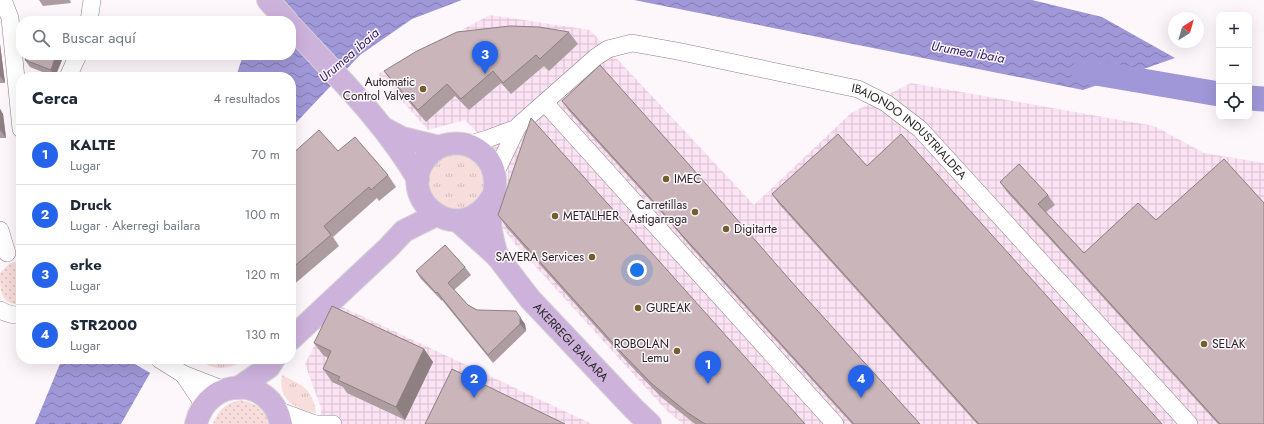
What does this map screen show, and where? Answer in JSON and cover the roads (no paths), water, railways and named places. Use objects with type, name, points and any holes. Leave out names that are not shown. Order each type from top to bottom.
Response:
[{"type":"main road","points":[[268,0],[282,16]]},
{"type":"main road","points":[[296,31],[384,128],[408,162],[418,184],[422,199],[428,208],[436,215],[458,221],[469,219],[479,214],[487,206],[493,196]]},
{"type":"main road","points":[[384,128],[402,138],[439,147]]},
{"type":"main road","points":[[404,231],[418,184],[420,169],[424,160],[430,153],[439,147],[458,143],[467,145],[477,149],[485,156],[491,164],[495,174],[490,221],[496,256]]},
{"type":"main road","points":[[296,334],[388,248],[404,231],[436,215]]},
{"type":"main road","name":"AKERREGI BAILARA","points":[[458,221],[496,256],[530,299],[650,424]]},
{"type":"main road","points":[[200,415],[213,396],[231,389],[270,364]]},
{"type":"main road","points":[[272,364],[276,412]]},
{"type":"main road","points":[[231,389],[248,388],[257,391],[265,396],[276,412]]},
{"type":"street","points":[[2,0],[10,18],[16,79]]},
{"type":"street","points":[[90,16],[92,0]]},
{"type":"street","name":"IBAIONDO INDUSTRIALDEA","points":[[517,128],[596,57],[608,49],[632,43],[858,89],[886,103],[920,129],[1188,424]]},
{"type":"street","points":[[70,72],[76,60]]},
{"type":"street","points":[[545,103],[835,424]]},
{"type":"street","points":[[467,145],[487,140],[517,128]]},
{"type":"street","points":[[495,174],[517,128]]},
{"type":"street","points":[[0,230],[9,254]]},
{"type":"street","points":[[0,310],[6,314],[16,316]]},
{"type":"street","points":[[167,364],[183,374],[231,389]]},
{"type":"street","points":[[183,374],[200,415]]},
{"type":"street","points":[[276,412],[315,424],[333,424]]},
{"type":"water","points":[[283,0],[462,0],[412,19],[360,55],[296,123],[296,72],[238,72],[241,60],[296,60],[296,16],[270,16]]},
{"type":"water","points":[[634,0],[1032,0],[1102,17],[1175,58],[1083,90]]},
{"type":"water","points":[[60,364],[155,364],[121,424],[35,424]]},
{"type":"waterway","name":"Urumea ibaia","points":[[1084,71],[1216,93]]},
{"type":"waterway","name":"Urumea ibaia","points":[[1252,98],[1264,99]]},
{"type":"place","name":"erke","points":[[485,74]]},
{"type":"place","name":"Automatic Control Valves","points":[[423,89]]},
{"type":"place","name":"IMEC","points":[[666,179]]},
{"type":"place","name":"Carretillas Astigarraga","points":[[695,212]]},
{"type":"place","name":"METALHER","points":[[555,216]]},
{"type":"place","name":"Digitarte","points":[[726,229]]},
{"type":"place","name":"SAVERA Services","points":[[592,257]]},
{"type":"place","name":"GUREAK","points":[[638,308]]},
{"type":"place","name":"SELAK","points":[[1204,344]]},
{"type":"place","name":"ROBOLAN Lemu","points":[[677,351]]},
{"type":"place","name":"KALTE","points":[[708,384]]},
{"type":"place","name":"Druck","points":[[474,398]]},
{"type":"place","name":"STR2000","points":[[861,398]]}]
